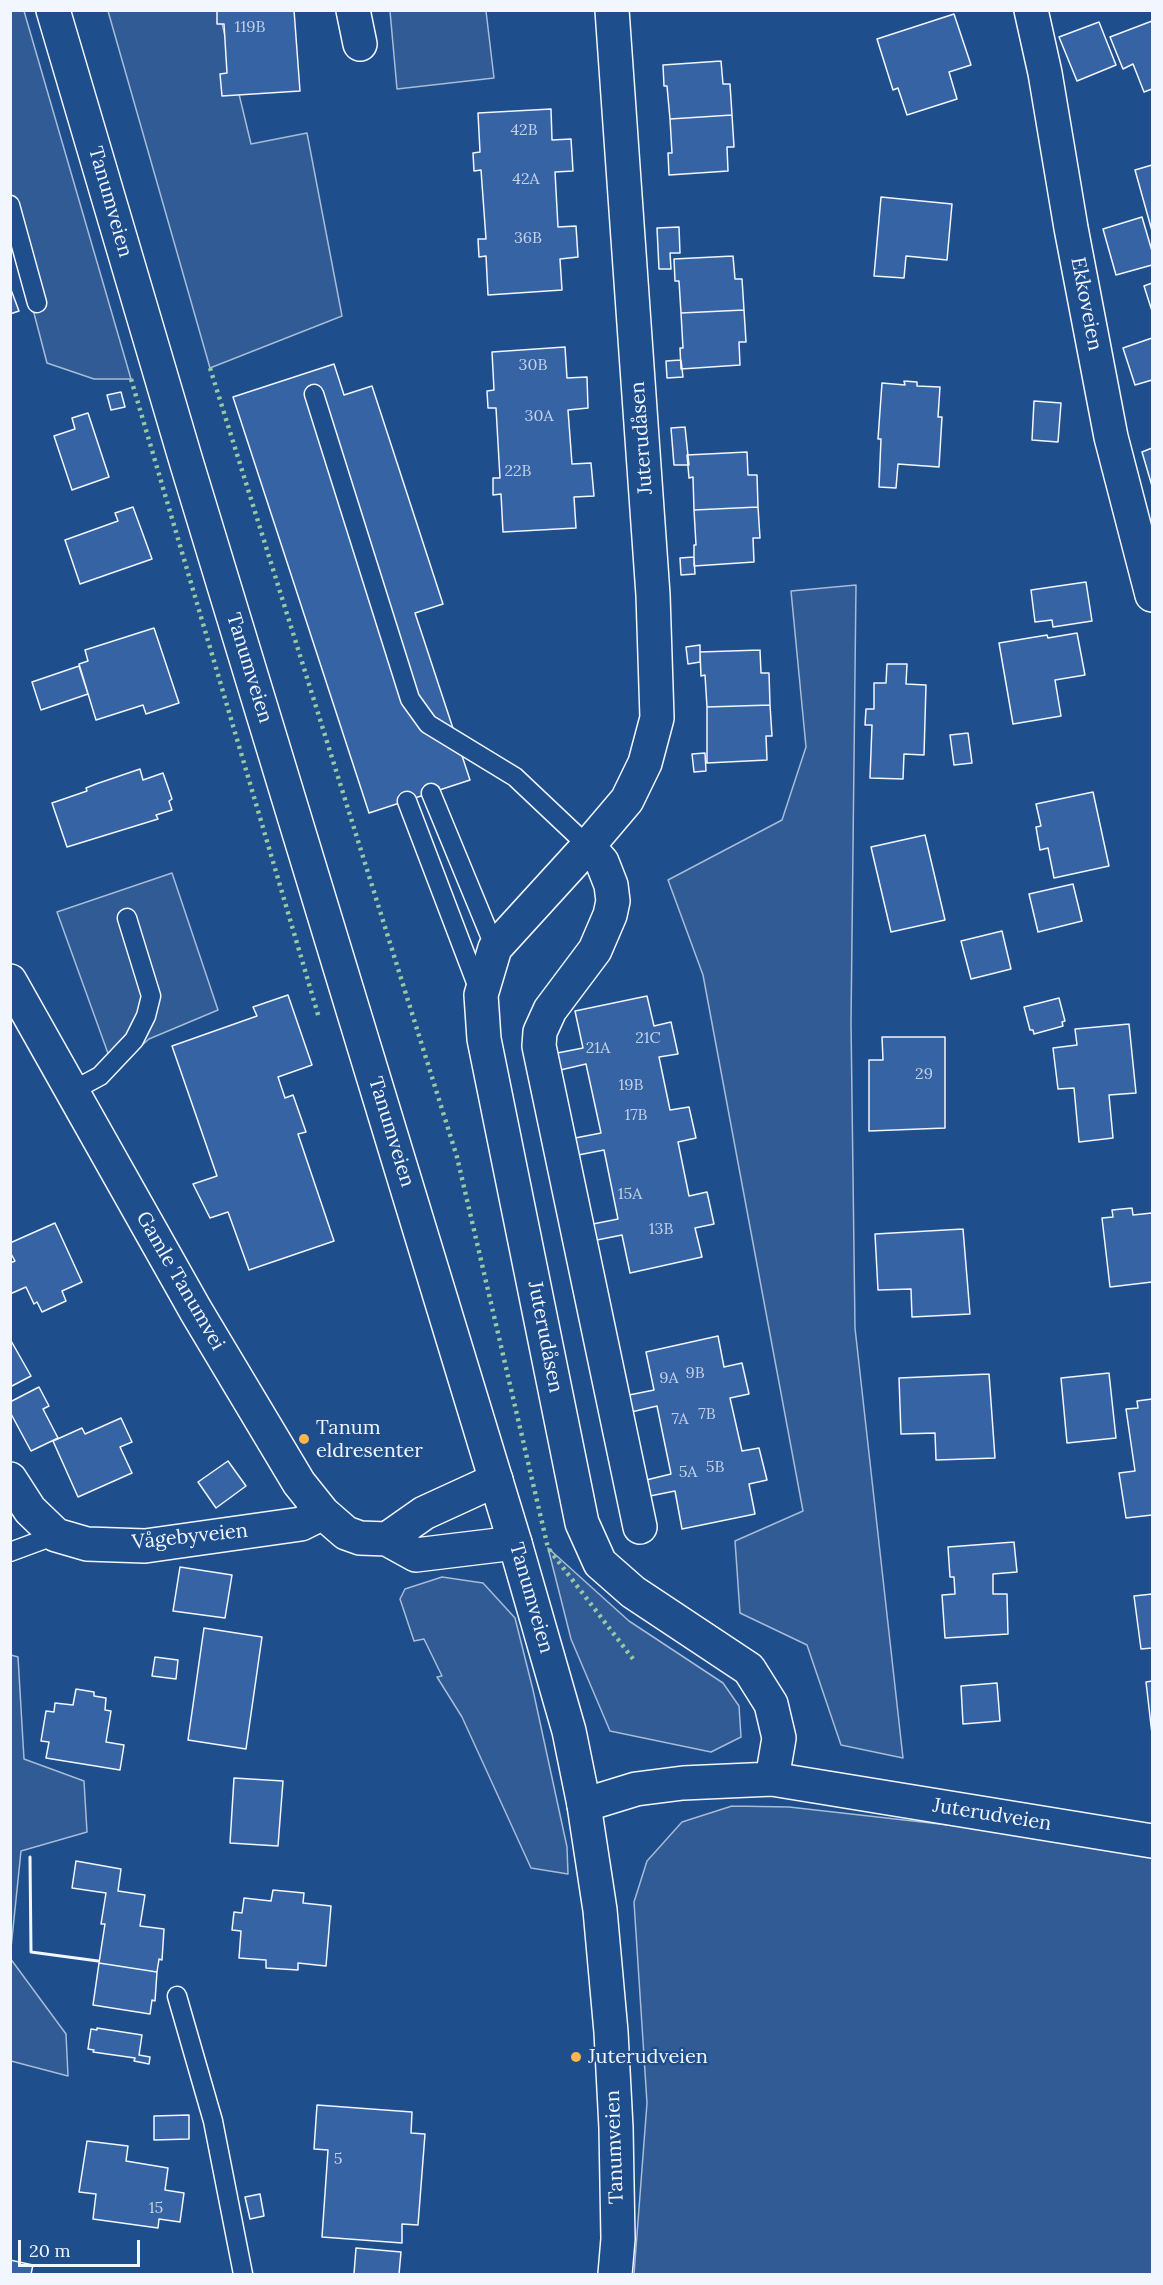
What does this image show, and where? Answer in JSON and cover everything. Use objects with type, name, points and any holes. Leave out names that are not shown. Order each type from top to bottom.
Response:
[{"type":"street","name":"Tanumveien","points":[[53,10],[186,461],[515,1543],[569,1731],[584,1805],[600,1910],[611,2032],[618,2239],[615,2274]]},
{"type":"street","points":[[353,10],[360,44]]},
{"type":"street","name":"Juterudåsen","points":[[612,10],[653,595],[657,718],[645,763],[627,800],[495,948],[480,995],[484,1039],[582,1523],[600,1563],[633,1592],[749,1669],[771,1704],[779,1738],[772,1779]]},
{"type":"street","name":"Ekkoveien","points":[[1031,10],[1045,73],[1071,228],[1111,437],[1152,595]]},
{"type":"street","points":[[588,846],[602,862],[611,885],[613,901],[610,915],[595,950],[550,1010],[540,1032],[539,1046],[640,1527]]},
{"type":"street","name":"Gamle Tanumvei","points":[[10,981],[74,1090],[181,1286],[299,1483],[323,1514],[345,1533],[360,1538],[387,1539],[416,1555],[515,1543]]},
{"type":"street","name":"Vågebyveien","points":[[10,1479],[30,1510],[56,1535],[87,1544],[145,1546],[301,1524],[323,1514]]},
{"type":"street","points":[[387,1539],[424,1513],[496,1480]]},
{"type":"street","name":"Juterudveien","points":[[584,1805],[648,1787],[772,1779],[1152,1841]]},
{"type":"lane","points":[[10,205],[38,303]]},
{"type":"lane","points":[[314,394],[410,699],[428,724],[515,777],[588,846]]},
{"type":"lane","points":[[431,793],[495,948]]},
{"type":"lane","points":[[408,801],[480,995]]},
{"type":"lane","points":[[74,1090],[100,1076],[134,1040],[146,1016],[151,996],[127,918]]},
{"type":"lane","points":[[10,1552],[56,1535]]},
{"type":"lane","points":[[177,1996],[213,2121],[243,2274]]},
{"type":"shaded area","points":[[10,11],[24,11],[131,379],[94,379],[47,363],[11,225]]},
{"type":"shaded area","points":[[108,11],[219,11],[251,144],[307,133],[342,316],[210,368]]},
{"type":"shaded area","points":[[390,11],[486,11],[494,78],[397,89]]},
{"type":"shaded area","points":[[856,585],[851,1023],[855,1328],[903,1758],[841,1745],[807,1645],[740,1613],[735,1541],[803,1511],[703,975],[668,880],[782,820],[806,747],[791,591]]},
{"type":"shaded area","points":[[172,873],[218,1010],[149,1039],[114,1070],[57,912]]},
{"type":"shaded area","points":[[548,1548],[629,1621],[723,1683],[739,1706],[741,1737],[711,1752],[610,1731],[571,1639]]},
{"type":"shaded area","points":[[442,1577],[483,1583],[515,1618],[567,1847],[568,1874],[531,1868],[462,1717],[437,1677],[442,1676],[424,1639],[414,1641],[400,1599],[405,1589]]},
{"type":"shaded area","points":[[11,1655],[18,1657],[24,1759],[84,1781],[87,1832],[21,1851],[11,1948]]},
{"type":"shaded area","points":[[732,1806],[789,1807],[1152,1848],[1152,2274],[634,2274],[647,2103],[634,1902],[647,1861],[682,1822]]},
{"type":"shaded area","points":[[10,1958],[66,2034],[68,2076],[11,2061]]},
{"type":"building","points":[[217,10],[294,10],[300,91],[222,96],[220,74],[227,73],[224,24],[217,24]]},
{"type":"building","points":[[954,14],[971,65],[949,72],[957,99],[907,115],[898,88],[893,90],[877,39]]},
{"type":"building","points":[[1152,21],[1152,89],[1144,92],[1133,64],[1123,69],[1110,37]]},
{"type":"building","points":[[1099,22],[1116,65],[1077,81],[1059,37]]},
{"type":"building","points":[[721,61],[723,84],[730,84],[732,115],[670,119],[663,65]]},
{"type":"building","points":[[551,109],[552,140],[571,139],[573,171],[555,172],[558,227],[576,226],[578,257],[560,259],[562,290],[488,295],[486,256],[479,257],[478,239],[486,239],[481,170],[474,171],[473,153],[480,152],[478,113]]},
{"type":"building","points":[[732,115],[734,147],[727,147],[728,171],[669,175],[668,153],[672,153],[670,119]]},
{"type":"building","points":[[1152,165],[1152,231],[1135,170]]},
{"type":"building","points":[[881,197],[952,204],[947,260],[906,256],[904,278],[874,276]]},
{"type":"building","points":[[1142,217],[1152,251],[1152,265],[1116,275],[1103,229]]},
{"type":"building","points":[[679,227],[680,253],[670,253],[671,269],[659,269],[657,228]]},
{"type":"building","points":[[733,256],[735,279],[742,279],[744,310],[681,313],[679,281],[675,281],[674,259]]},
{"type":"building","points":[[1152,283],[1152,311],[1144,286]]},
{"type":"building","points":[[10,287],[19,311],[10,314]]},
{"type":"building","points":[[744,310],[746,342],[739,342],[740,365],[681,369],[680,348],[683,348],[681,313]]},
{"type":"building","points":[[1152,338],[1152,380],[1135,385],[1123,348]]},
{"type":"building","points":[[565,347],[567,378],[587,377],[588,408],[568,410],[572,464],[591,463],[594,496],[574,497],[576,528],[503,532],[501,494],[493,495],[493,478],[500,478],[496,408],[488,408],[487,391],[494,390],[492,352]]},
{"type":"building","points":[[681,360],[683,377],[667,378],[666,361]]},
{"type":"building","points":[[334,364],[344,395],[372,386],[443,604],[415,613],[470,780],[369,813],[233,397]]},
{"type":"building","points":[[904,381],[917,382],[917,386],[940,387],[938,417],[942,417],[939,467],[898,464],[896,488],[879,487],[881,439],[878,439],[882,383],[905,385]]},
{"type":"building","points":[[121,392],[125,407],[111,410],[107,395]]},
{"type":"building","points":[[1034,401],[1061,403],[1058,442],[1032,440]]},
{"type":"building","points":[[88,413],[109,477],[72,490],[54,436],[75,429],[72,418]]},
{"type":"building","points":[[685,427],[689,465],[674,465],[671,428]]},
{"type":"building","points":[[1152,448],[1152,486],[1142,452]]},
{"type":"building","points":[[747,452],[748,475],[757,475],[758,507],[694,510],[693,477],[689,478],[687,455]]},
{"type":"building","points":[[133,507],[152,559],[80,584],[65,540],[118,521],[115,513]]},
{"type":"building","points":[[758,507],[760,538],[753,538],[754,562],[694,566],[694,545],[696,545],[694,510]]},
{"type":"building","points":[[694,557],[695,574],[681,575],[680,558]]},
{"type":"building","points":[[1086,582],[1092,621],[1053,627],[1052,620],[1035,622],[1031,590]]},
{"type":"building","points":[[154,628],[179,703],[146,714],[143,705],[96,720],[79,664],[88,661],[85,650]]},
{"type":"building","points":[[1077,633],[1085,675],[1055,680],[1061,716],[1013,724],[999,643],[1047,635],[1048,638]]},
{"type":"building","points":[[700,645],[700,662],[688,664],[686,647]]},
{"type":"building","points":[[760,650],[761,673],[769,673],[770,705],[707,707],[705,675],[701,676],[700,652]]},
{"type":"building","points":[[887,664],[907,664],[906,684],[926,685],[924,755],[904,754],[903,779],[870,778],[872,725],[865,725],[866,709],[874,709],[874,683],[886,683]]},
{"type":"building","points":[[79,666],[88,694],[41,710],[32,682]]},
{"type":"building","points":[[770,705],[772,736],[766,736],[767,760],[707,763],[707,707]]},
{"type":"building","points":[[968,733],[972,763],[954,765],[950,735]]},
{"type":"building","points":[[705,753],[706,771],[694,772],[692,754]]},
{"type":"building","points":[[140,769],[143,780],[163,773],[172,799],[169,801],[172,810],[156,815],[158,819],[67,847],[52,803],[87,791],[86,788],[96,784]]},
{"type":"building","points":[[1093,792],[1109,866],[1054,878],[1048,848],[1040,850],[1036,827],[1041,826],[1036,804]]},
{"type":"building","points":[[925,835],[945,920],[891,932],[871,847]]},
{"type":"building","points":[[1073,884],[1082,921],[1038,932],[1029,894]]},
{"type":"building","points":[[1002,931],[1011,969],[971,979],[961,941]]},
{"type":"building","points":[[288,995],[312,1065],[278,1077],[285,1098],[293,1095],[306,1132],[298,1134],[334,1241],[249,1270],[228,1212],[210,1218],[193,1184],[217,1176],[172,1046],[257,1016],[253,1007]]},
{"type":"building","points":[[647,996],[654,1026],[671,1022],[678,1054],[659,1057],[670,1110],[689,1107],[696,1138],[678,1142],[689,1196],[707,1192],[714,1224],[695,1228],[702,1257],[630,1273],[622,1235],[592,1241],[588,1225],[618,1219],[604,1150],[573,1156],[570,1139],[601,1133],[586,1064],[556,1071],[552,1054],[583,1048],[575,1011]]},
{"type":"building","points":[[1059,998],[1065,1021],[1062,1022],[1063,1026],[1034,1034],[1033,1030],[1030,1030],[1024,1007]]},
{"type":"building","points":[[1129,1024],[1136,1093],[1109,1095],[1113,1138],[1079,1142],[1074,1088],[1058,1089],[1053,1048],[1077,1045],[1075,1029]]},
{"type":"building","points":[[882,1037],[945,1037],[945,1128],[869,1131],[869,1060],[883,1060]]},
{"type":"building","points":[[1132,1208],[1133,1215],[1152,1213],[1152,1282],[1110,1287],[1102,1218],[1113,1217],[1112,1210]]},
{"type":"building","points":[[55,1223],[82,1282],[62,1291],[66,1301],[42,1312],[37,1302],[34,1304],[26,1287],[10,1294],[10,1263],[15,1261],[10,1252],[10,1243]]},
{"type":"building","points":[[963,1229],[970,1314],[912,1317],[911,1289],[878,1290],[875,1234]]},
{"type":"building","points":[[718,1336],[724,1367],[742,1363],[749,1394],[730,1398],[742,1451],[759,1448],[767,1480],[749,1484],[755,1514],[682,1529],[675,1491],[645,1497],[642,1481],[671,1474],[657,1406],[627,1413],[624,1396],[654,1390],[646,1352]]},
{"type":"building","points":[[10,1339],[31,1376],[10,1387]]},
{"type":"building","points":[[1109,1373],[1116,1438],[1067,1443],[1061,1378]]},
{"type":"building","points":[[989,1374],[995,1458],[936,1460],[935,1433],[901,1434],[899,1378]]},
{"type":"building","points":[[39,1387],[49,1406],[43,1409],[58,1438],[31,1451],[10,1412],[10,1402]]},
{"type":"building","points":[[1152,1399],[1152,1515],[1126,1518],[1119,1473],[1135,1471],[1126,1409],[1138,1408],[1137,1401]]},
{"type":"building","points":[[121,1418],[132,1442],[120,1447],[132,1473],[78,1497],[53,1441],[82,1428],[85,1434]]},
{"type":"building","points":[[228,1461],[246,1486],[216,1508],[198,1482]]},
{"type":"building","points":[[1014,1542],[1017,1572],[993,1574],[993,1594],[1007,1594],[1008,1634],[945,1638],[942,1595],[955,1594],[954,1577],[950,1577],[948,1547]]},
{"type":"building","points":[[180,1567],[232,1575],[225,1618],[173,1611]]},
{"type":"building","points":[[1152,1594],[1152,1648],[1141,1649],[1134,1596]]},
{"type":"building","points":[[204,1628],[262,1637],[246,1749],[188,1740]]},
{"type":"building","points":[[155,1657],[178,1660],[176,1679],[152,1676]]},
{"type":"building","points":[[1152,1681],[1152,1734],[1146,1682]]},
{"type":"building","points":[[997,1683],[1000,1721],[963,1724],[961,1686]]},
{"type":"building","points":[[76,1689],[94,1692],[94,1696],[106,1698],[105,1710],[111,1711],[106,1742],[124,1745],[120,1770],[46,1758],[49,1742],[41,1741],[46,1711],[54,1712],[55,1703],[73,1705]]},
{"type":"building","points":[[234,1778],[283,1781],[278,1846],[230,1843]]},
{"type":"building","points":[[76,1861],[121,1869],[118,1891],[145,1895],[140,1926],[164,1929],[162,1960],[159,1959],[157,1972],[99,1963],[105,1924],[101,1924],[106,1893],[72,1888]]},
{"type":"building","points":[[273,1890],[304,1893],[303,1903],[331,1906],[326,1966],[298,1963],[298,1970],[266,1968],[266,1960],[239,1958],[241,1931],[232,1930],[234,1912],[242,1913],[244,1898],[271,1901]]},
{"type":"building","points":[[99,1963],[157,1972],[155,2001],[152,2000],[150,2014],[93,2005]]},
{"type":"building","points":[[97,2028],[142,2035],[139,2055],[150,2057],[149,2064],[134,2061],[135,2058],[93,2052],[94,2050],[88,2049],[91,2029],[97,2030]]},
{"type":"building","points":[[317,2105],[412,2112],[411,2133],[425,2134],[418,2225],[402,2224],[402,2243],[322,2237],[328,2150],[314,2149]]},
{"type":"building","points":[[189,2115],[189,2139],[154,2140],[154,2116]]},
{"type":"building","points":[[87,2141],[128,2146],[126,2161],[168,2168],[165,2190],[184,2193],[180,2222],[159,2219],[158,2228],[93,2219],[96,2194],[79,2192]]},
{"type":"building","points":[[260,2194],[264,2216],[250,2219],[245,2197]]},
{"type":"building","points":[[356,2248],[401,2252],[399,2274],[354,2274]]},
{"type":"building","points":[[10,2260],[33,2265],[31,2274],[10,2274]]},
{"type":"hedge","points":[[210,368],[457,1157],[548,1548],[633,1659]]},
{"type":"hedge","points":[[131,379],[319,1018]]},
{"type":"wall","points":[[30,1857],[31,1952],[98,1961]]},
{"type":"place","name":"Tanum eldresenter","points":[[304,1439]]},
{"type":"place","name":"Juterudveien","points":[[576,2057]]}]
